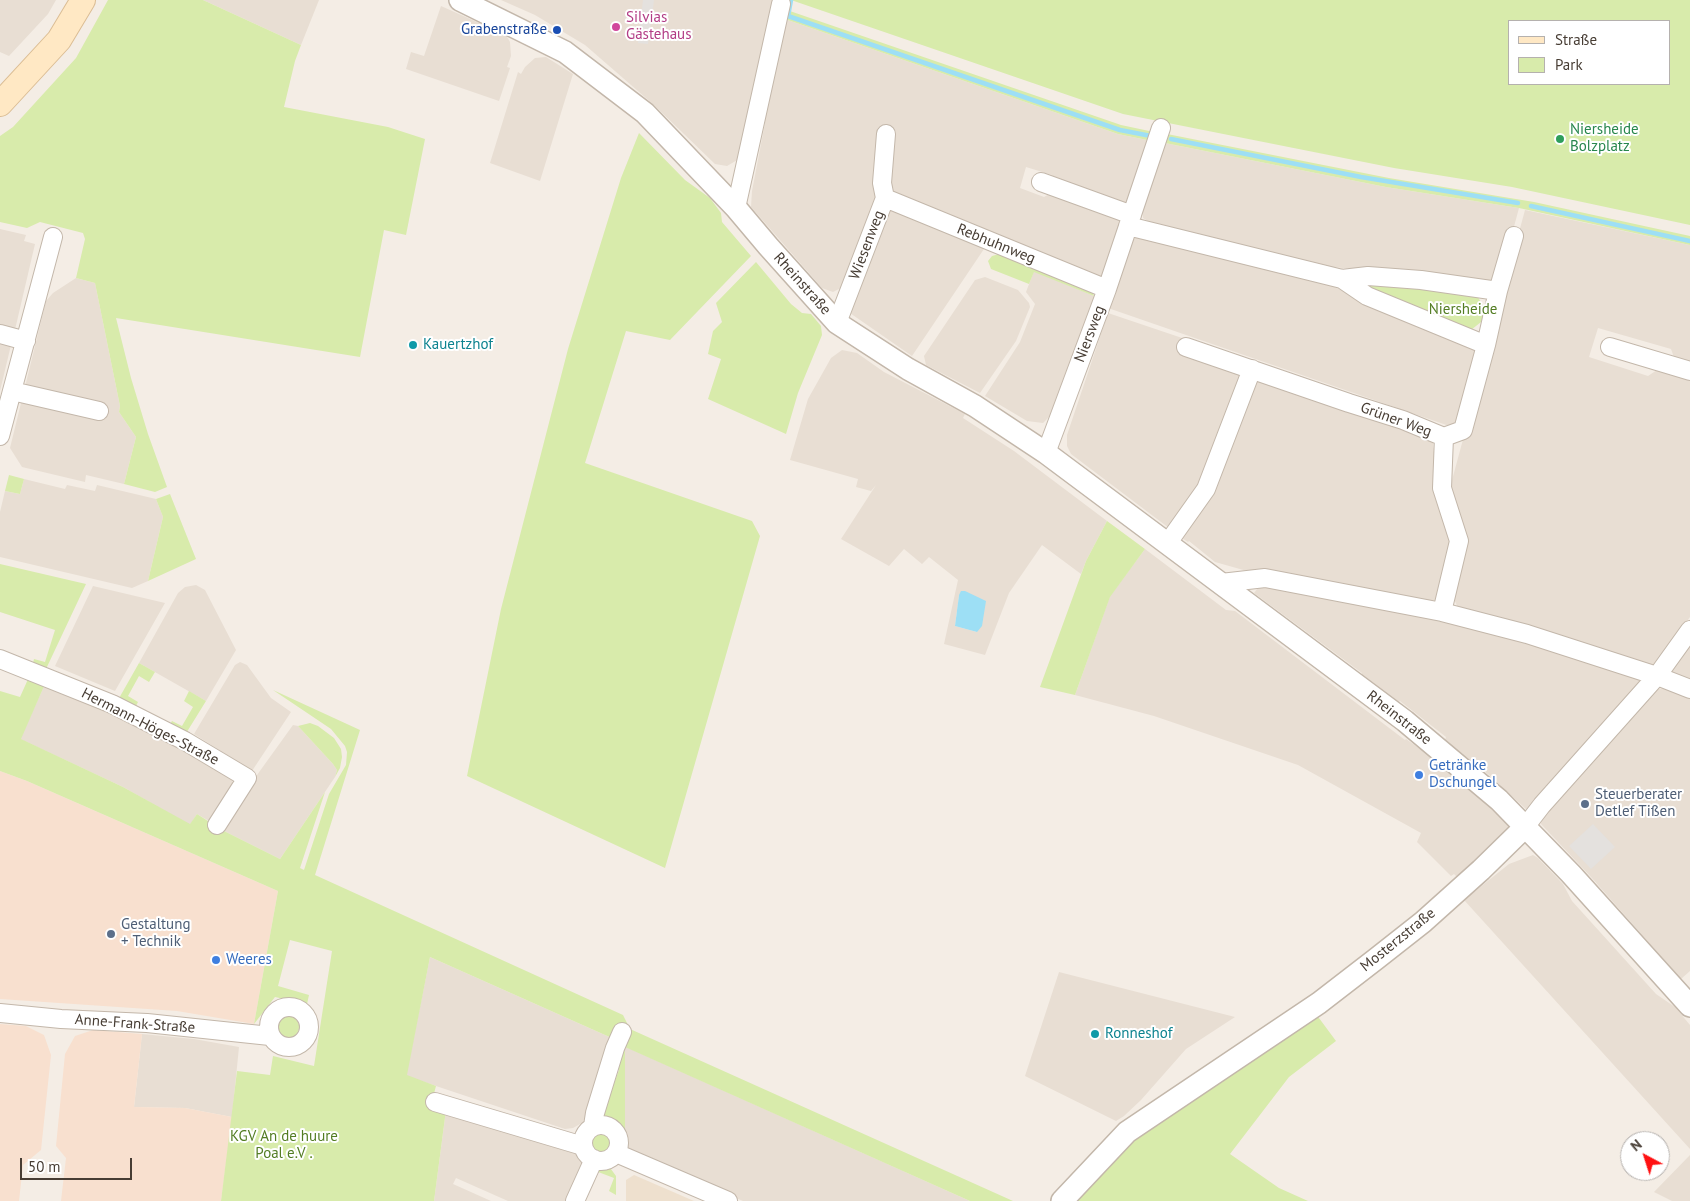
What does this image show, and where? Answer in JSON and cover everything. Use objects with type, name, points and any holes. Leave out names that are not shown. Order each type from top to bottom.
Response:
[{"type":"main road","points":[[0,104],[59,40],[83,0]]},
{"type":"street","name":"Rheinstraße","points":[[460,0],[565,52],[645,113],[736,208],[837,323],[908,369],[976,406],[1046,453],[1405,721],[1499,800],[1571,874],[1690,1006]]},
{"type":"street","points":[[736,208],[781,4]]},
{"type":"street","name":"Niersweg","points":[[1046,453],[1107,289],[1161,128]]},
{"type":"street","name":"Wiesenweg","points":[[837,323],[885,198],[882,183],[886,134]]},
{"type":"street","points":[[1040,182],[1130,220],[1342,279],[1367,296],[1486,344]]},
{"type":"street","name":"Rebhuhnweg","points":[[885,198],[1107,289]]},
{"type":"street","points":[[1444,437],[1463,430],[1514,236]]},
{"type":"street","points":[[0,436],[53,237]]},
{"type":"street","points":[[1342,279],[1368,276],[1421,280],[1498,291]]},
{"type":"street","points":[[0,334],[26,341]]},
{"type":"street","points":[[1167,544],[1206,489],[1252,369],[1186,346]]},
{"type":"street","points":[[1610,347],[1690,371]]},
{"type":"street","name":"Grüner Weg","points":[[1252,369],[1404,420],[1444,437],[1442,488],[1459,541],[1442,612]]},
{"type":"street","points":[[12,391],[99,411]]},
{"type":"street","points":[[1220,583],[1265,578],[1442,612],[1527,634],[1657,676],[1690,689]]},
{"type":"street","name":"Mosterzstraße","points":[[1062,1201],[1127,1132],[1319,1003],[1430,916],[1481,870],[1526,827],[1542,805],[1657,676],[1690,630]]},
{"type":"street","name":"Hermann-Höges-Straße","points":[[0,659],[112,704],[185,742],[246,778],[217,825]]},
{"type":"street","name":"Anne-Frank-Straße","points":[[0,1013],[61,1019],[147,1023],[270,1036]]},
{"type":"street","points":[[575,1201],[589,1153],[585,1134],[593,1126],[612,1057],[622,1032]]},
{"type":"street","points":[[435,1102],[606,1160],[616,1153],[619,1142],[614,1131],[605,1125],[593,1126]]},
{"type":"street","points":[[616,1153],[728,1201]]},
{"type":"shaded area","points":[[0,0],[56,0],[48,14],[9,56],[0,52]]},
{"type":"shaded area","points":[[203,0],[319,0],[301,45]]},
{"type":"shaded area","points":[[501,0],[777,0],[739,159],[727,166],[715,164],[654,105],[585,45],[535,15]]},
{"type":"shaded area","points":[[643,0],[654,0],[648,44],[638,43]]},
{"type":"shaded area","points":[[441,6],[506,35],[510,42],[511,56],[507,67],[510,68],[499,101],[406,69],[411,52],[424,56]]},
{"type":"shaded area","points":[[782,18],[1118,134],[1152,141],[1131,199],[1120,205],[1054,182],[1052,175],[1026,167],[1020,188],[1044,197],[1051,193],[1116,215],[1122,227],[1103,282],[877,192],[870,223],[843,287],[833,292],[822,288],[751,207],[752,191],[765,123],[761,121]]},
{"type":"shaded area","points":[[546,57],[573,74],[540,181],[490,163],[518,72],[521,74],[525,67],[535,58]]},
{"type":"shaded area","points":[[1165,143],[1386,187],[1519,208],[1501,275],[1497,280],[1489,282],[1322,266],[1149,222],[1143,218],[1142,207]]},
{"type":"shaded area","points":[[897,207],[988,243],[912,356],[847,311],[857,296],[855,292],[886,214]]},
{"type":"shaded area","points":[[1525,210],[1690,245],[1690,367],[1676,363],[1671,349],[1598,328],[1589,357],[1648,376],[1660,368],[1690,377],[1690,617],[1653,668],[1458,608],[1454,599],[1448,495]]},
{"type":"shaded area","points":[[0,229],[26,235],[24,241],[35,244],[14,334],[0,331]]},
{"type":"shaded area","points":[[1143,236],[1318,280],[1472,347],[1477,353],[1455,428],[1108,308],[1130,243],[1136,237]]},
{"type":"shaded area","points":[[1034,271],[1094,296],[1096,301],[1054,412],[1043,423],[1027,421],[985,396],[1020,342],[1035,304],[1026,292]]},
{"type":"shaded area","points":[[985,277],[1018,290],[1030,307],[1016,341],[980,393],[926,365],[924,356],[975,280]]},
{"type":"shaded area","points":[[76,278],[95,283],[120,406],[119,412],[136,437],[124,484],[86,475],[85,482],[22,467],[10,448],[46,301],[53,293]]},
{"type":"shaded area","points":[[1108,313],[1188,340],[1242,374],[1202,486],[1169,528],[1071,454],[1067,446],[1067,435]]},
{"type":"shaded area","points":[[0,343],[11,345],[0,391]]},
{"type":"shaded area","points":[[842,350],[857,353],[884,372],[965,414],[963,418],[1014,451],[1107,521],[1081,574],[1042,545],[1009,593],[985,655],[944,644],[958,580],[929,557],[922,564],[904,549],[889,566],[841,539],[876,485],[871,491],[856,487],[858,479],[790,460],[808,399],[831,358]],"holes":[[[959,595],[977,632],[955,626]]]},
{"type":"shaded area","points":[[1255,379],[1419,431],[1433,443],[1437,482],[1453,535],[1445,586],[1435,600],[1420,604],[1254,573],[1215,562],[1189,541],[1180,537]]},
{"type":"shaded area","points":[[24,479],[65,489],[67,485],[95,491],[97,485],[156,499],[163,517],[148,581],[132,588],[0,557],[0,512],[5,491],[20,494]]},
{"type":"shaded area","points":[[1145,549],[1226,610],[1235,611],[1405,740],[1471,785],[1511,825],[1458,878],[1454,874],[1451,876],[1417,842],[1421,833],[1298,765],[1154,716],[1075,695],[1110,596]]},
{"type":"shaded area","points":[[1264,580],[1443,615],[1644,681],[1527,810],[1489,775],[1445,740],[1446,737],[1400,701],[1398,703],[1361,676],[1362,673],[1254,593]]},
{"type":"shaded area","points":[[196,585],[205,590],[236,650],[206,701],[139,663],[178,593],[185,587]]},
{"type":"shaded area","points":[[93,586],[165,603],[115,691],[55,666]]},
{"type":"shaded area","points":[[1690,639],[1690,680],[1667,671]]},
{"type":"shaded area","points":[[240,662],[247,665],[271,698],[291,712],[252,771],[194,734],[235,665]]},
{"type":"shaded area","points":[[45,684],[76,695],[184,750],[232,780],[233,785],[209,821],[197,814],[190,825],[123,787],[20,739]]},
{"type":"shaded area","points":[[1667,688],[1690,696],[1690,971],[1681,979],[1591,877],[1541,824],[1542,816],[1651,690]]},
{"type":"shaded area","points":[[293,725],[298,726],[337,770],[335,777],[280,859],[222,830],[257,775]]},
{"type":"shaded area","points":[[0,771],[27,781],[278,891],[254,1024],[177,1011],[0,999]]},
{"type":"shaded area","points":[[1593,824],[1615,847],[1591,869],[1569,846]]},
{"type":"shaded area","points":[[1533,855],[1563,884],[1572,901],[1656,994],[1675,1007],[1690,1025],[1690,1149],[1464,900],[1509,864]]},
{"type":"shaded area","points":[[430,957],[614,1039],[587,1115],[582,1123],[573,1128],[565,1129],[406,1076]]},
{"type":"shaded area","name":"Ronneshof","points":[[1059,972],[1235,1017],[1186,1049],[1141,1100],[1116,1121],[1025,1076]]},
{"type":"shaded area","points":[[0,1024],[26,1026],[44,1035],[51,1055],[41,1150],[23,1165],[19,1201],[0,1201]]},
{"type":"shaded area","points":[[93,1030],[142,1034],[134,1107],[185,1108],[232,1117],[221,1201],[61,1201],[66,1158],[56,1146],[65,1054],[75,1036]]},
{"type":"shaded area","points":[[142,1034],[194,1039],[239,1047],[232,1117],[185,1108],[134,1107]]},
{"type":"shaded area","points":[[624,1046],[970,1201],[743,1201],[629,1151],[625,1145]]},
{"type":"shaded area","points":[[446,1110],[581,1155],[584,1162],[570,1201],[508,1201],[456,1178],[453,1184],[491,1201],[434,1201]]},
{"type":"shaded area","points":[[1690,1155],[1690,1201],[1672,1201],[1654,1192],[1665,1181],[1670,1181],[1670,1176]]},
{"type":"shaded area","points":[[634,1175],[694,1201],[626,1201],[626,1180]]},
{"type":"green space","points":[[108,0],[203,0],[301,45],[295,61],[284,107],[388,127],[425,139],[406,235],[384,230],[360,357],[116,318],[131,378],[167,487],[155,492],[124,484],[136,437],[119,412],[120,406],[95,283],[76,278],[85,239],[83,233],[40,222],[27,228],[0,222],[0,136],[13,127],[76,58]]},
{"type":"green space","points":[[791,0],[1690,0],[1690,225],[1512,187],[1394,168],[1123,114]]},
{"type":"green space","points":[[784,9],[1121,125],[1154,132],[1152,141],[1118,134],[782,18]]},
{"type":"green space","points":[[639,133],[685,180],[710,198],[721,213],[722,222],[751,256],[670,340],[626,331],[585,463],[752,521],[760,536],[665,868],[467,776],[501,609],[568,349],[621,178]]},
{"type":"green space","points":[[1167,134],[1389,178],[1534,202],[1690,236],[1690,245],[1519,208],[1386,187],[1165,143]]},
{"type":"green space","points":[[1003,253],[1091,288],[1094,296],[1034,272],[1029,284],[991,269],[988,261],[992,256]]},
{"type":"green space","points":[[756,262],[791,304],[802,313],[811,314],[821,326],[822,335],[798,393],[786,434],[708,399],[721,359],[708,354],[713,331],[722,322],[716,303]]},
{"type":"green space","name":"Niersheide","points":[[1363,283],[1476,294],[1484,307],[1483,316],[1481,322],[1471,330],[1365,290]]},
{"type":"green space","points":[[9,475],[24,479],[20,494],[5,491]]},
{"type":"green space","points":[[170,494],[196,559],[148,581],[163,517],[156,499]]},
{"type":"green space","points":[[1107,521],[1145,549],[1110,597],[1075,695],[1040,687],[1086,561]]},
{"type":"green space","points":[[0,564],[86,584],[46,669],[33,663],[34,659],[45,662],[55,630],[0,612]]},
{"type":"green space","points":[[139,663],[155,672],[149,682],[139,676],[128,696],[138,702],[135,708],[118,700]]},
{"type":"green space","name":"KGV An de huure Poal e.V .","points":[[29,677],[45,684],[21,739],[123,787],[190,824],[197,814],[222,830],[280,859],[325,792],[300,868],[304,870],[329,794],[346,765],[347,752],[345,746],[331,729],[273,690],[360,730],[315,875],[623,1015],[630,1029],[1013,1201],[970,1201],[625,1047],[625,1140],[613,1124],[604,1120],[599,1115],[606,1105],[619,1070],[616,1067],[614,1039],[430,957],[407,1075],[436,1086],[431,1105],[446,1110],[434,1201],[221,1201],[237,1071],[270,1075],[273,1056],[314,1066],[332,951],[290,940],[278,986],[309,995],[307,1004],[275,997],[254,1024],[278,891],[27,781],[0,771],[0,691],[20,697]]},
{"type":"green space","points":[[189,691],[206,701],[185,735],[169,726],[172,721],[182,726],[193,707],[184,701]]},
{"type":"green space","points":[[310,723],[318,726],[334,738],[341,749],[340,768],[335,777],[337,770],[333,764],[298,726]]},
{"type":"green space","points":[[1316,1014],[1336,1041],[1289,1077],[1230,1154],[1279,1188],[1308,1201],[1070,1201],[1083,1186],[1147,1128]]},
{"type":"green space","points":[[288,1016],[296,1019],[299,1027],[296,1035],[288,1038],[280,1035],[277,1027],[280,1019]]},
{"type":"green space","points":[[601,1132],[609,1135],[612,1143],[609,1151],[601,1154],[593,1151],[590,1143],[593,1135]]},
{"type":"green space","points":[[605,1163],[616,1176],[616,1195],[609,1191],[614,1178],[593,1170]]},
{"type":"water","points":[[961,591],[986,601],[982,626],[977,632],[955,626]]},
{"type":"waterway","points":[[791,0],[788,16],[1120,130],[1151,136]]},
{"type":"waterway","points":[[1171,139],[1361,177],[1518,203]]},
{"type":"waterway","points":[[1531,206],[1690,241]]},
{"type":"place","name":"Silvias Gästehaus","points":[[616,27]]},
{"type":"place","name":"Grabenstraße","points":[[557,30]]},
{"type":"place","name":"Niersheide Bolzplatz","points":[[1560,139]]},
{"type":"place","name":"Kauertzhof","points":[[413,345]]},
{"type":"place","name":"Getränke Dschungel","points":[[1419,775]]},
{"type":"place","name":"Steuerberater Detlef Tißen","points":[[1585,804]]},
{"type":"place","name":"Gestaltung + Technik","points":[[111,934]]},
{"type":"place","name":"Weeres","points":[[216,960]]},
{"type":"place","name":"Ronneshof","points":[[1095,1034]]}]
